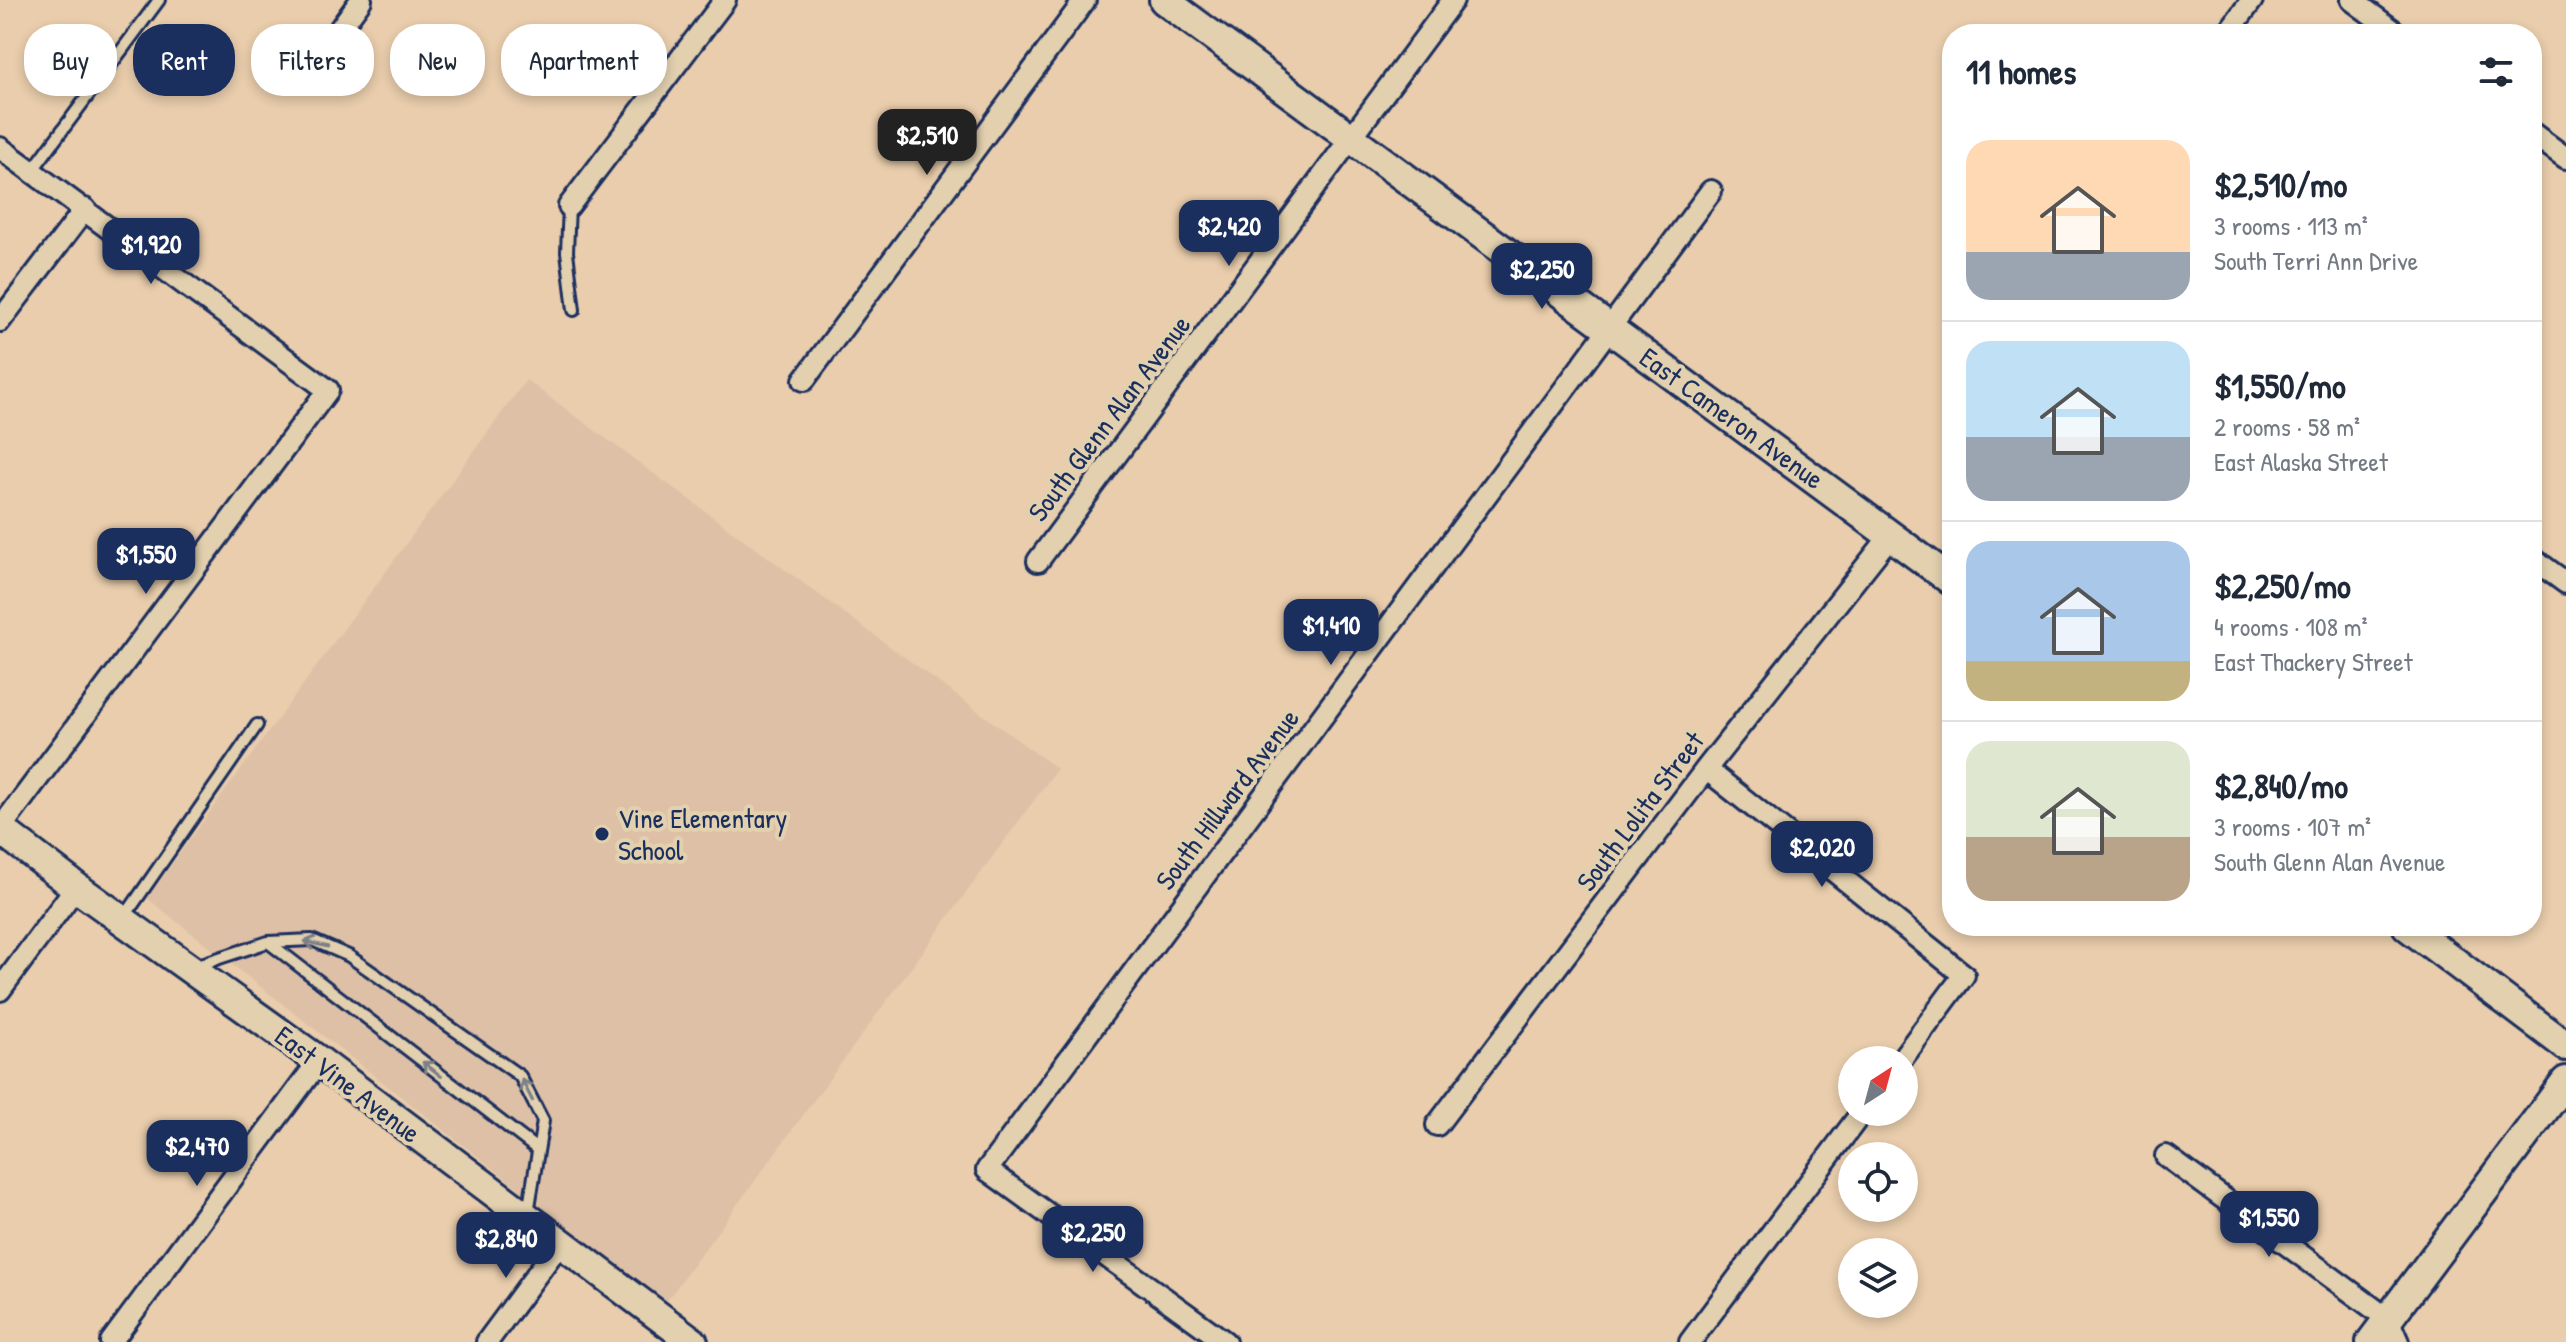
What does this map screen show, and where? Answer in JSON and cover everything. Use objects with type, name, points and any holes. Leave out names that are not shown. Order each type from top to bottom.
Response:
[{"type":"main road","name":"East Cameron Avenue","points":[[1164,0],[1942,573]]},
{"type":"main road","name":"East Vine Avenue","points":[[0,829],[319,1061],[693,1342]]},
{"type":"main road","points":[[2420,936],[2566,1046]]},
{"type":"main road","points":[[2386,1334],[2566,1081]]},
{"type":"street","points":[[344,24],[361,0]]},
{"type":"street","points":[[569,206],[725,0]]},
{"type":"street","points":[[804,380],[1085,0]]},
{"type":"street","name":"South Glenn Alan Avenue","points":[[1038,561],[1453,0]]},
{"type":"street","points":[[2234,24],[2252,0]]},
{"type":"street","points":[[2352,0],[2384,24]]},
{"type":"street","points":[[2542,140],[2566,158]]},
{"type":"street","points":[[0,148],[328,390],[0,829]]},
{"type":"street","name":"South Hillward Avenue","points":[[1225,1342],[987,1170],[1711,191]]},
{"type":"street","points":[[0,321],[85,209]]},
{"type":"street","name":"South Lolita Street","points":[[1437,1125],[1706,769],[1891,535]]},
{"type":"street","points":[[2542,565],[2566,583]]},
{"type":"street","points":[[1706,769],[1964,975],[1911,1046]]},
{"type":"street","points":[[0,990],[76,887]]},
{"type":"street","points":[[111,1342],[319,1061]]},
{"type":"street","points":[[1690,1342],[1852,1126]]},
{"type":"street","points":[[2166,1156],[2386,1334]]},
{"type":"street","points":[[487,1342],[560,1243]]},
{"type":"lane","points":[[32,171],[159,0]]},
{"type":"lane","points":[[569,206],[567,252],[574,310]]},
{"type":"lane","points":[[122,920],[257,725]]},
{"type":"lane","points":[[189,968],[268,942],[312,940],[349,956],[520,1076],[543,1121],[527,1219]]},
{"type":"lane","points":[[268,942],[538,1150]]},
{"type":"shaded area","name":"Vine Elementary School","points":[[526,380],[1057,769],[665,1303],[147,898]]},
{"type":"place","name":"Vine Elementary School","points":[[602,834]]}]
